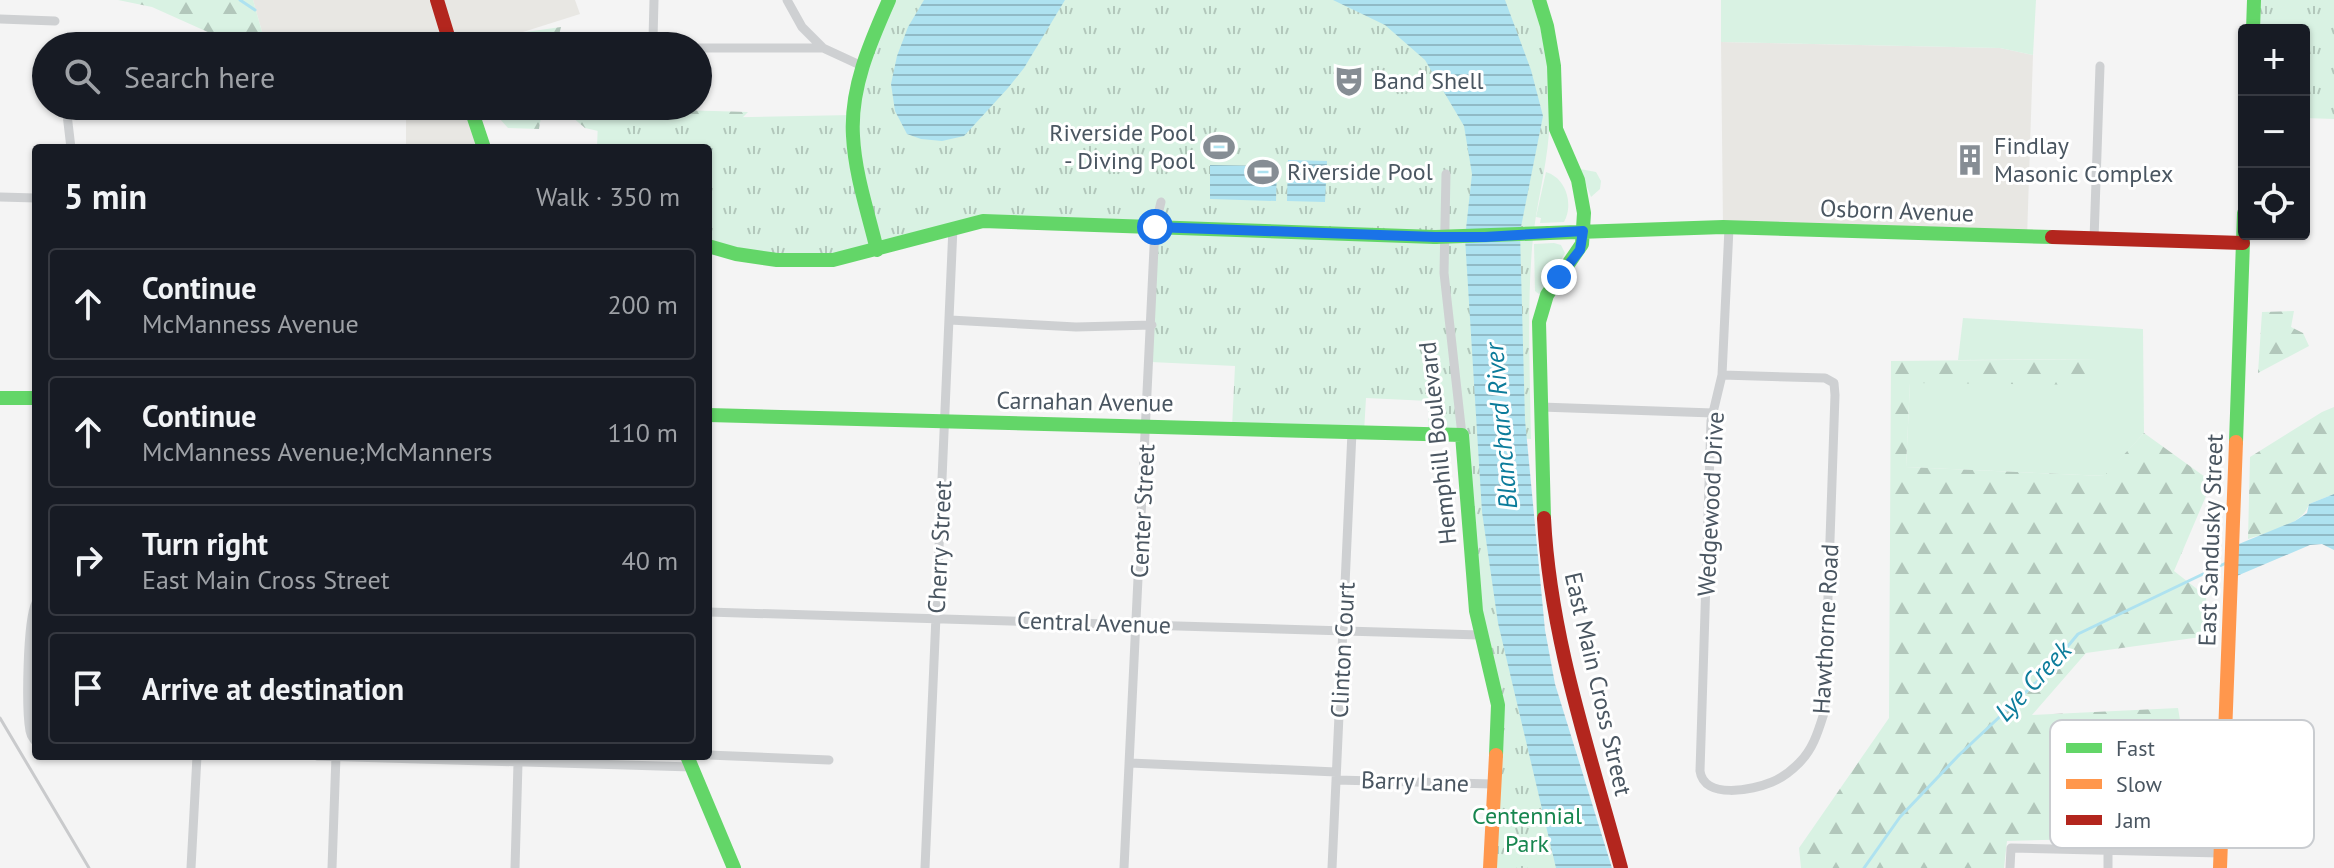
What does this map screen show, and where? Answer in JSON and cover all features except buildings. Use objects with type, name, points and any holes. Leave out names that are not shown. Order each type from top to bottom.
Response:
[{"type":"main road","points":[[437,0],[447,32]]},
{"type":"main road","points":[[877,250],[859,170],[853,126],[855,96],[862,66],[889,0]]},
{"type":"main road","name":"East Main Cross Street","points":[[1539,0],[1554,66],[1556,129],[1581,193],[1583,231],[1580,250],[1543,303],[1539,322],[1544,522],[1552,603],[1621,868]]},
{"type":"main road","points":[[2253,24],[2254,0]]},
{"type":"main road","points":[[475,120],[483,144]]},
{"type":"main road","name":"Osborn Avenue","points":[[712,247],[736,254],[791,261],[833,260],[983,221],[1435,237],[1729,228],[2243,243]]},
{"type":"main road","name":"East Sandusky Street","points":[[2226,720],[2243,240]]},
{"type":"main road","points":[[0,398],[32,398]]},
{"type":"main road","name":"Carnahan Avenue","points":[[712,415],[1462,435]]},
{"type":"main road","name":"Hemphill Boulevard","points":[[1462,435],[1471,566],[1480,635],[1498,705],[1490,868]]},
{"type":"main road","points":[[690,762],[734,868]]},
{"type":"street","points":[[653,32],[654,0]]},
{"type":"street","points":[[787,0],[802,27],[823,48],[862,66]]},
{"type":"street","points":[[0,19],[55,21]]},
{"type":"street","points":[[712,48],[823,48]]},
{"type":"street","points":[[2094,239],[2100,66]]},
{"type":"street","points":[[68,120],[71,144]]},
{"type":"street","name":"Hemphill Boulevard","points":[[1446,174],[1444,273],[1462,435]]},
{"type":"street","points":[[0,197],[32,198]]},
{"type":"street","name":"Center Street","points":[[1124,868],[1155,227],[1161,202]]},
{"type":"street","name":"Cherry Street","points":[[925,868],[953,227]]},
{"type":"street","name":"Wedgewood Drive","points":[[1702,781],[1713,413],[1722,375],[1729,228]]},
{"type":"street","points":[[950,320],[1076,327],[1152,325]]},
{"type":"street","name":"Hawthorne Road","points":[[1702,781],[1718,789],[1765,785],[1791,770],[1810,751],[1827,699],[1834,383],[1825,378],[1722,375]]},
{"type":"street","points":[[1541,407],[1713,413]]},
{"type":"street","name":"Clinton Court","points":[[1332,868],[1352,432]]},
{"type":"street","name":"Central Avenue","points":[[712,612],[1480,635]]},
{"type":"street","points":[[32,617],[29,710],[32,735]]},
{"type":"street","points":[[712,755],[829,760]]},
{"type":"street","points":[[191,868],[197,760]]},
{"type":"street","points":[[332,868],[336,760]]},
{"type":"street","points":[[440,760],[690,762]]},
{"type":"street","points":[[515,868],[518,763]]},
{"type":"street","name":"Barry Lane","points":[[1130,763],[1493,784]]},
{"type":"street","points":[[2010,868],[2011,848],[2108,850],[2220,861]]},
{"type":"street","points":[[2108,850],[2108,868]]},
{"type":"shaded area","points":[[253,0],[575,0],[580,14],[523,32],[262,32]]},
{"type":"shaded area","points":[[1721,42],[2000,48],[2033,55],[2027,238],[1723,227]]},
{"type":"shaded area","points":[[406,120],[476,120],[484,144],[406,144]]},
{"type":"green space","points":[[118,0],[253,0],[262,32],[208,32],[152,7]]},
{"type":"green space","name":"Centennial Park","points":[[889,0],[1532,0],[1547,65],[1550,116],[1530,272],[1531,439],[1502,437],[1578,868],[1490,868],[1498,705],[1480,635],[1462,436],[1428,434],[1429,401],[1366,398],[1364,432],[1232,427],[1235,366],[1151,362],[1155,228],[983,221],[833,260],[712,246],[712,144],[597,144],[598,120],[852,115]]},
{"type":"green space","points":[[1721,0],[2036,0],[2033,55],[2000,48],[1721,42]]},
{"type":"green space","points":[[2254,0],[2334,0],[2334,119],[2310,118],[2310,24],[2252,24]]},
{"type":"green space","points":[[561,27],[560,32],[526,32]]},
{"type":"green space","points":[[712,111],[748,112],[738,122],[620,136],[585,128],[576,120],[712,120]]},
{"type":"green space","points":[[501,120],[540,120],[539,129],[508,128]]},
{"type":"green space","points":[[1580,169],[1596,172],[1601,181],[1600,189],[1591,197]]},
{"type":"green space","points":[[1546,172],[1559,180],[1566,192],[1568,207],[1564,222],[1540,223],[1541,218],[1536,217]]},
{"type":"green space","points":[[1534,244],[1561,245],[1565,253],[1539,294],[1535,291]]},
{"type":"green space","points":[[2294,311],[2291,327],[2303,333],[2309,346],[2258,373],[2262,312]]},
{"type":"green space","points":[[1963,318],[2143,329],[2144,433],[2105,476],[1906,467],[1910,383],[2099,359],[1958,360]]},
{"type":"green space","points":[[2099,359],[2097,385],[1910,383],[1906,467],[2104,476],[2144,433],[2212,482],[2174,571],[2206,596],[2208,636],[2086,653],[2032,715],[2178,708],[2180,720],[2050,720],[2050,840],[2007,841],[2004,868],[1801,868],[1799,848],[1889,718],[1891,361]]},
{"type":"green space","points":[[2334,407],[2334,494],[2309,504],[2292,522],[2248,539],[2250,457]]},
{"type":"water","points":[[924,0],[1065,0],[1024,68],[1008,88],[964,136],[942,141],[907,134],[895,111],[891,84],[908,27]]},
{"type":"water","name":"Blanchard River","points":[[1333,0],[1505,0],[1531,70],[1543,116],[1520,232],[1525,420],[1545,630],[1555,684],[1612,868],[1556,868],[1498,623],[1482,512],[1465,238],[1472,174],[1464,126],[1425,60],[1385,25]]},
{"type":"water","name":"Riverside Pool - Diving Pool","points":[[1210,138],[1228,138],[1227,157],[1209,157]]},
{"type":"water","points":[[1288,160],[1327,161],[1325,202],[1287,201]]},
{"type":"water","points":[[1210,165],[1277,166],[1276,201],[1210,199]]},
{"type":"water","points":[[2334,494],[2334,550],[2322,544],[2310,545],[2232,578],[2234,546],[2295,521],[2307,513],[2309,504]]},
{"type":"waterway","points":[[240,0],[255,10]]},
{"type":"waterway","name":"Lye Creek","points":[[1864,868],[1900,817],[1959,755],[2042,677],[2078,634],[2226,563]]},
{"type":"railway","points":[[0,718],[89,868]]},
{"type":"traffic: fast","points":[[877,250],[856,165],[853,118],[863,66],[889,0]]},
{"type":"traffic: fast","points":[[1539,0],[1554,66],[1556,129],[1578,180],[1584,213],[1582,244],[1547,295],[1539,322],[1544,518]]},
{"type":"traffic: fast","points":[[2253,24],[2254,0]]},
{"type":"traffic: fast","points":[[475,120],[483,144]]},
{"type":"traffic: fast","points":[[712,247],[777,260],[833,260],[983,221],[1435,237]]},
{"type":"traffic: fast","points":[[1549,233],[1723,227],[2052,237]]},
{"type":"traffic: fast","points":[[1435,237],[1549,233]]},
{"type":"traffic: fast","points":[[2236,442],[2243,240]]},
{"type":"traffic: fast","points":[[0,398],[32,398]]},
{"type":"traffic: fast","points":[[712,415],[1462,435],[1476,611],[1498,705],[1496,755]]},
{"type":"traffic: fast","points":[[689,760],[734,868]]},
{"type":"traffic: slow","points":[[2226,720],[2236,442]]},
{"type":"traffic: slow","points":[[1490,868],[1496,755]]},
{"type":"traffic: slow","points":[[2220,868],[2221,848]]},
{"type":"traffic: jam","points":[[437,0],[447,32]]},
{"type":"traffic: jam","points":[[2052,237],[2243,243]]},
{"type":"traffic: jam","points":[[1544,518],[1554,607],[1563,651],[1621,868]]},
{"type":"place","name":"Band Shell","points":[[1349,81]]},
{"type":"place","name":"Riverside Pool - Diving Pool","points":[[1219,147]]},
{"type":"place","name":"Findlay Masonic Complex","points":[[1970,160]]},
{"type":"place","name":"Riverside Pool","points":[[1263,172]]},
{"type":"route","points":[[1155,227],[1435,237],[1583,231],[1580,250],[1559,277]]}]
